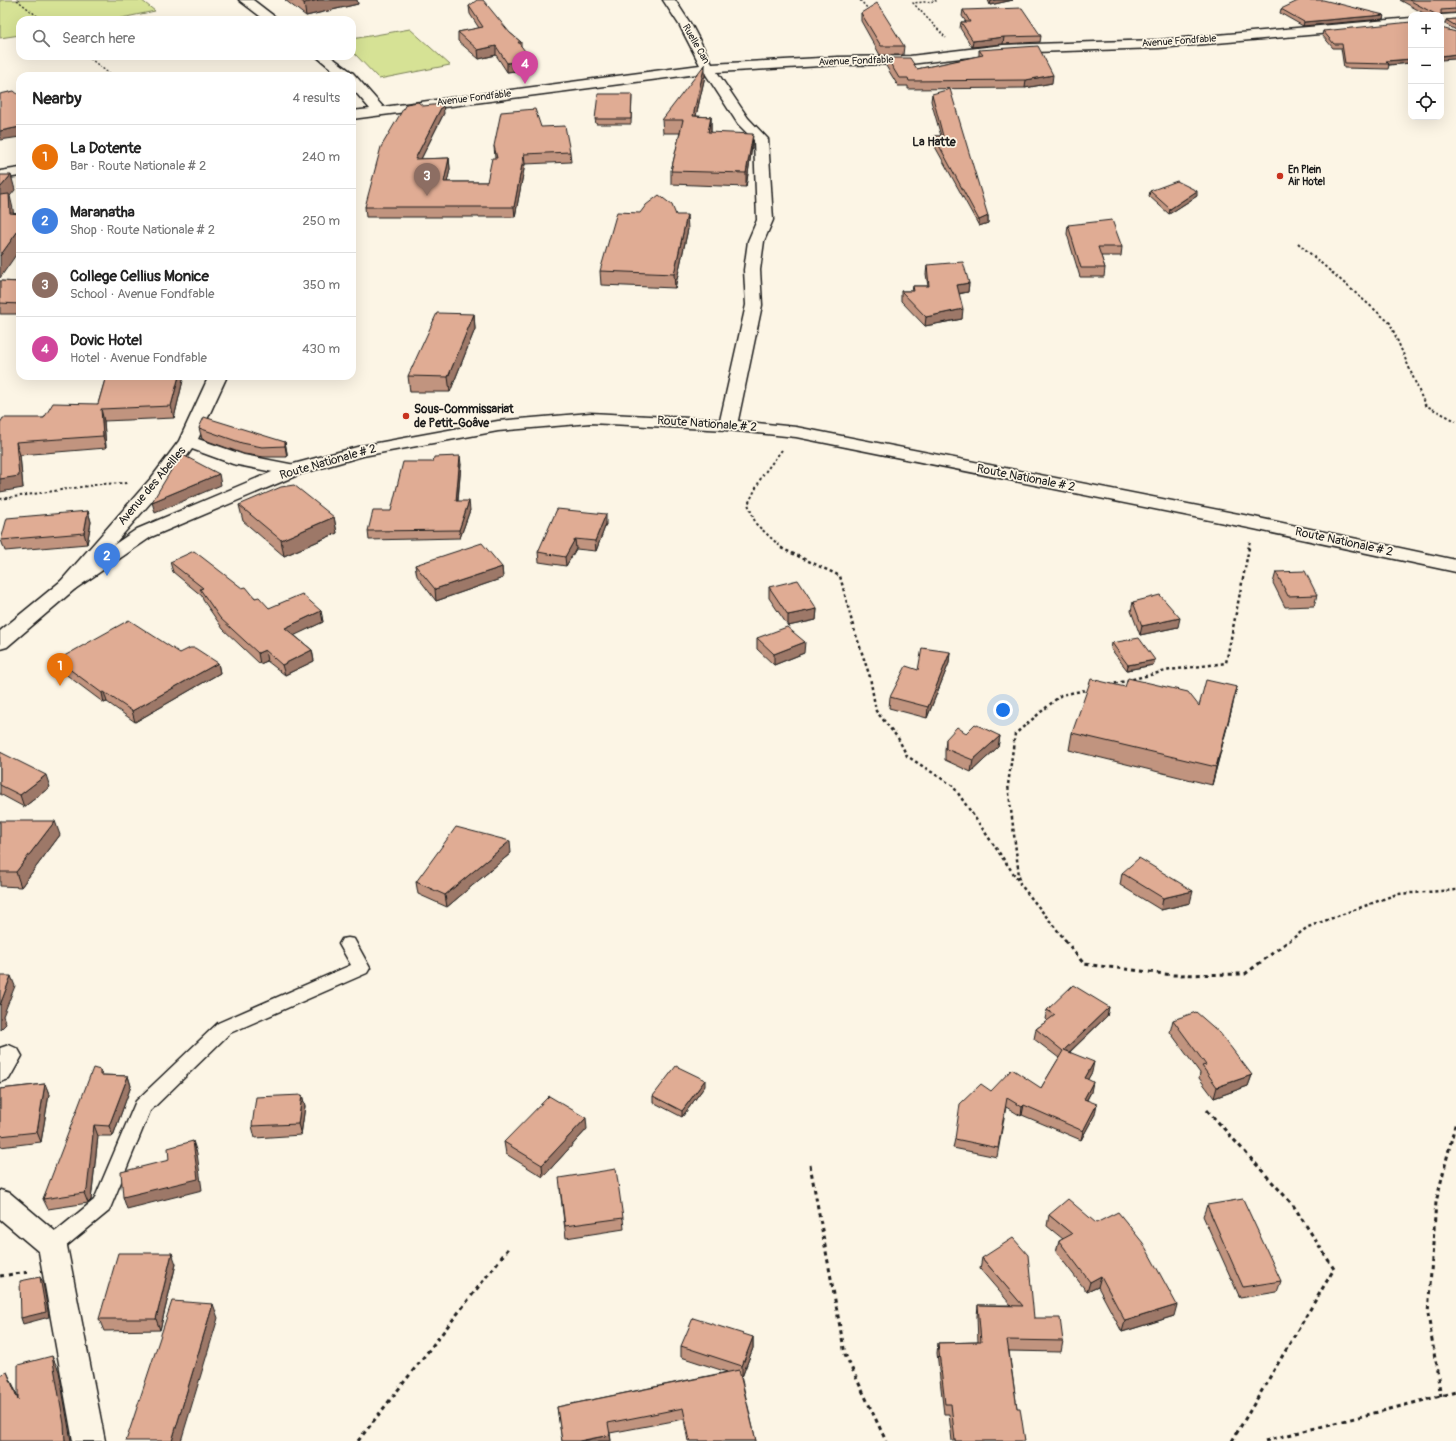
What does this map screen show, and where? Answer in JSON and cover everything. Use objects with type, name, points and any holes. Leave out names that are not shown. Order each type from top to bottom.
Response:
[{"type":"street","points":[[245,0],[267,16]]},
{"type":"street","name":"Ruelle Can","points":[[669,0],[686,26],[701,57],[710,68],[744,120],[761,139],[765,220],[756,241],[752,270],[754,305],[728,425]]},
{"type":"street","points":[[1444,20],[1456,18]]},
{"type":"street","name":"Avenue Fondfable","points":[[356,114],[710,68],[838,61],[910,60],[1003,48],[1159,44],[1408,22]]},
{"type":"street","points":[[327,60],[343,72]]},
{"type":"street","points":[[356,85],[377,111]]},
{"type":"street","name":"Avenue Fondfable","points":[[356,122],[377,111]]},
{"type":"street","points":[[0,175],[16,173]]},
{"type":"street","name":"Avenue des Abeilles","points":[[68,585],[159,481],[188,442],[216,380]]},
{"type":"street","name":"Route Nationale # 2","points":[[0,642],[68,585],[144,533],[293,470],[360,450],[498,426],[590,418],[634,419],[728,425],[796,432],[1254,523],[1456,566]]},
{"type":"street","points":[[188,442],[240,460],[293,470]]},
{"type":"street","points":[[0,1202],[52,1246],[89,1441]]},
{"type":"lane","points":[[52,1246],[102,1205],[143,1106],[224,1028],[361,968],[348,944]]},
{"type":"path","points":[[17,0],[37,16]]},
{"type":"path","points":[[860,0],[872,14]]},
{"type":"path","points":[[935,0],[936,1],[913,3],[961,54]]},
{"type":"path","points":[[92,60],[107,72]]},
{"type":"path","points":[[1298,243],[1390,323],[1425,405],[1456,421]]},
{"type":"path","points":[[796,432],[762,476],[748,504],[756,524],[781,548],[840,576],[870,677],[876,711],[898,738],[907,756],[953,786],[1020,884],[1084,964],[1173,975],[1244,974],[1308,927],[1397,894],[1456,890]]},
{"type":"path","points":[[0,499],[101,484],[159,481]]},
{"type":"path","points":[[1103,686],[1170,670],[1226,663],[1254,523]]},
{"type":"path","points":[[1020,884],[1008,784],[1015,734],[1061,695],[1096,688]]},
{"type":"path","points":[[1207,1110],[1293,1205],[1334,1269],[1232,1441]]},
{"type":"path","points":[[1441,1397],[1428,1314],[1436,1202],[1456,1121]]},
{"type":"path","points":[[810,1165],[845,1354],[886,1441]]},
{"type":"path","points":[[358,1441],[508,1249]]},
{"type":"path","points":[[1265,1441],[1456,1392]]},
{"type":"green space","points":[[0,0],[141,0],[155,11],[131,16],[16,16],[16,36],[0,38]]},
{"type":"green space","points":[[410,29],[450,65],[379,79],[356,55],[356,38]]},
{"type":"building","points":[[300,0],[318,0],[304,3]]},
{"type":"building","points":[[477,0],[483,0],[510,33],[521,42],[518,42],[532,60],[507,63],[496,46],[478,50],[458,32],[483,27],[469,6]]},
{"type":"building","points":[[1300,0],[1323,0],[1384,15],[1304,22],[1281,9]]},
{"type":"building","points":[[1409,0],[1456,0],[1456,9],[1431,12]]},
{"type":"building","points":[[877,3],[904,46],[881,46],[861,13]]},
{"type":"building","points":[[1022,8],[1041,36],[1004,37],[973,41],[961,22],[970,22],[963,10]]},
{"type":"building","points":[[1456,19],[1456,26],[1446,20]]},
{"type":"building","points":[[1408,22],[1408,59],[1386,61],[1389,64],[1345,63],[1342,44],[1334,44],[1323,31]]},
{"type":"building","points":[[1444,29],[1456,32],[1456,54],[1444,56]]},
{"type":"building","points":[[1038,46],[1053,75],[1026,80],[909,81],[908,78],[899,78],[887,58],[910,58],[917,69],[983,55],[979,50]]},
{"type":"building","points":[[705,64],[693,116],[711,117],[708,132],[753,134],[746,173],[671,171],[683,120],[662,120]]},
{"type":"building","points":[[950,89],[988,216],[979,220],[934,136],[943,136],[932,94]]},
{"type":"building","points":[[14,91],[16,93],[16,128],[0,131],[0,94]]},
{"type":"building","points":[[598,94],[632,94],[631,119],[595,119]]},
{"type":"building","points":[[418,102],[423,106],[443,104],[415,159],[449,158],[444,182],[487,182],[492,158],[497,158],[494,146],[501,112],[535,109],[541,127],[565,126],[570,152],[524,154],[514,207],[365,207],[381,147],[406,104]]},
{"type":"building","points":[[0,175],[11,175],[0,188]]},
{"type":"building","points":[[1177,181],[1197,191],[1170,209],[1150,191]]},
{"type":"building","points":[[9,194],[10,213],[16,214],[16,234],[0,256],[0,195]]},
{"type":"building","points":[[659,195],[672,205],[676,215],[687,215],[674,274],[600,271],[617,212],[640,213],[646,205]]},
{"type":"building","points":[[1112,220],[1122,247],[1098,247],[1105,268],[1081,268],[1068,225]]},
{"type":"building","points":[[963,262],[969,283],[957,285],[963,309],[926,317],[901,291],[914,291],[913,286],[929,286],[927,265]]},
{"type":"building","points":[[0,281],[16,282],[16,304],[0,303]]},
{"type":"building","points":[[437,313],[474,314],[448,377],[408,376]]},
{"type":"building","points":[[105,380],[178,380],[171,406],[101,409],[103,436],[16,442],[19,476],[0,479],[0,423],[3,418],[44,418],[53,403],[98,404]]},
{"type":"building","points":[[204,417],[285,442],[285,446],[262,447],[242,443],[199,428]]},
{"type":"building","points":[[181,454],[219,474],[152,502]]},
{"type":"building","points":[[460,456],[456,501],[469,501],[459,530],[368,531],[373,511],[391,511],[403,462],[433,462],[434,457]]},
{"type":"building","points":[[294,485],[334,517],[281,540],[239,505],[281,487]]},
{"type":"building","points":[[557,509],[606,514],[595,541],[575,539],[565,557],[538,552]]},
{"type":"building","points":[[88,511],[84,533],[1,540],[7,518]]},
{"type":"building","points":[[482,543],[502,567],[435,589],[415,565]]},
{"type":"building","points":[[194,551],[242,588],[246,587],[255,598],[259,597],[269,608],[302,594],[321,611],[285,628],[312,650],[282,665],[265,650],[258,653],[220,618],[200,589],[203,588],[170,562]]},
{"type":"building","points":[[1305,571],[1317,595],[1288,596],[1276,572]]},
{"type":"building","points":[[798,580],[817,609],[788,615],[769,587]]},
{"type":"building","points":[[1160,595],[1180,618],[1142,626],[1133,602]]},
{"type":"building","points":[[129,620],[180,653],[190,648],[195,648],[218,663],[132,711],[104,692],[102,693],[57,660]]},
{"type":"building","points":[[787,627],[805,642],[774,654],[757,638]]},
{"type":"building","points":[[1139,638],[1155,660],[1128,665],[1112,643]]},
{"type":"building","points":[[922,648],[950,652],[928,707],[890,697],[906,666],[918,670]]},
{"type":"building","points":[[1128,678],[1188,692],[1199,706],[1206,680],[1237,687],[1216,767],[1072,733],[1091,679],[1125,687]]},
{"type":"building","points":[[975,724],[1000,736],[973,760],[946,749],[946,739],[957,727],[966,733]]},
{"type":"building","points":[[0,752],[46,775],[20,795],[0,785]]},
{"type":"building","points":[[0,821],[55,821],[16,872],[0,872]]},
{"type":"building","points":[[456,827],[510,841],[445,895],[416,882]]},
{"type":"building","points":[[1139,858],[1193,891],[1163,898],[1122,873]]},
{"type":"building","points":[[0,976],[11,976],[0,1005]]},
{"type":"building","points":[[1073,985],[1109,1007],[1064,1050],[1094,1062],[1085,1078],[1093,1082],[1084,1099],[1097,1104],[1083,1131],[1024,1105],[1022,1107],[1007,1098],[998,1148],[955,1139],[960,1104],[981,1084],[991,1091],[1012,1069],[1041,1088],[1063,1051],[1036,1029],[1055,1015],[1047,1010]]},
{"type":"building","points":[[1196,1012],[1220,1033],[1252,1075],[1217,1087],[1202,1066],[1206,1065],[1173,1020]]},
{"type":"building","points":[[676,1066],[705,1080],[682,1111],[653,1096]]},
{"type":"building","points":[[93,1068],[100,1070],[100,1075],[128,1076],[109,1126],[94,1125],[87,1190],[84,1193],[43,1199]]},
{"type":"building","points":[[45,1084],[37,1132],[0,1136],[0,1089]]},
{"type":"building","points":[[302,1095],[298,1124],[252,1126],[256,1097]]},
{"type":"building","points":[[549,1096],[586,1118],[542,1165],[504,1142]]},
{"type":"building","points":[[193,1141],[198,1179],[123,1197],[121,1172],[169,1160],[168,1148]]},
{"type":"building","points":[[616,1169],[623,1218],[565,1226],[559,1178]]},
{"type":"building","points":[[1068,1199],[1096,1223],[1118,1212],[1143,1243],[1177,1305],[1125,1321],[1101,1276],[1090,1282],[1059,1241],[1072,1234],[1049,1215]]},
{"type":"building","points":[[1243,1199],[1281,1281],[1243,1287],[1207,1205]]},
{"type":"building","points":[[1013,1238],[1028,1255],[1034,1318],[1060,1318],[1063,1341],[1007,1340],[1017,1408],[1020,1408],[1025,1441],[955,1441],[951,1404],[945,1404],[938,1343],[981,1342],[978,1305],[1023,1306],[982,1258]]},
{"type":"building","points":[[118,1253],[172,1253],[156,1319],[99,1319]]},
{"type":"building","points":[[40,1277],[46,1312],[21,1318],[20,1281]]},
{"type":"building","points":[[172,1301],[213,1304],[172,1441],[126,1441]]},
{"type":"building","points":[[693,1318],[753,1337],[742,1366],[681,1346]]},
{"type":"building","points":[[52,1356],[64,1424],[65,1441],[0,1441],[0,1375],[7,1372],[18,1400],[18,1365]]},
{"type":"building","points":[[739,1370],[756,1441],[690,1441],[683,1408],[608,1423],[610,1435],[579,1441],[562,1441],[557,1407]]},
{"type":"place","name":"Dovic Hotel","points":[[525,84]]},
{"type":"place","name":"En Plein Air Hotel","points":[[1280,176]]},
{"type":"place","name":"College Cellius Monice","points":[[427,196]]},
{"type":"place","name":"Sous-Commissariat de Petit-Goâve","points":[[406,416]]},
{"type":"place","name":"Maranatha","points":[[107,576]]},
{"type":"place","name":"La Dotente","points":[[60,686]]},
{"type":"district","name":"La Hatte","points":[[934,142]]}]
